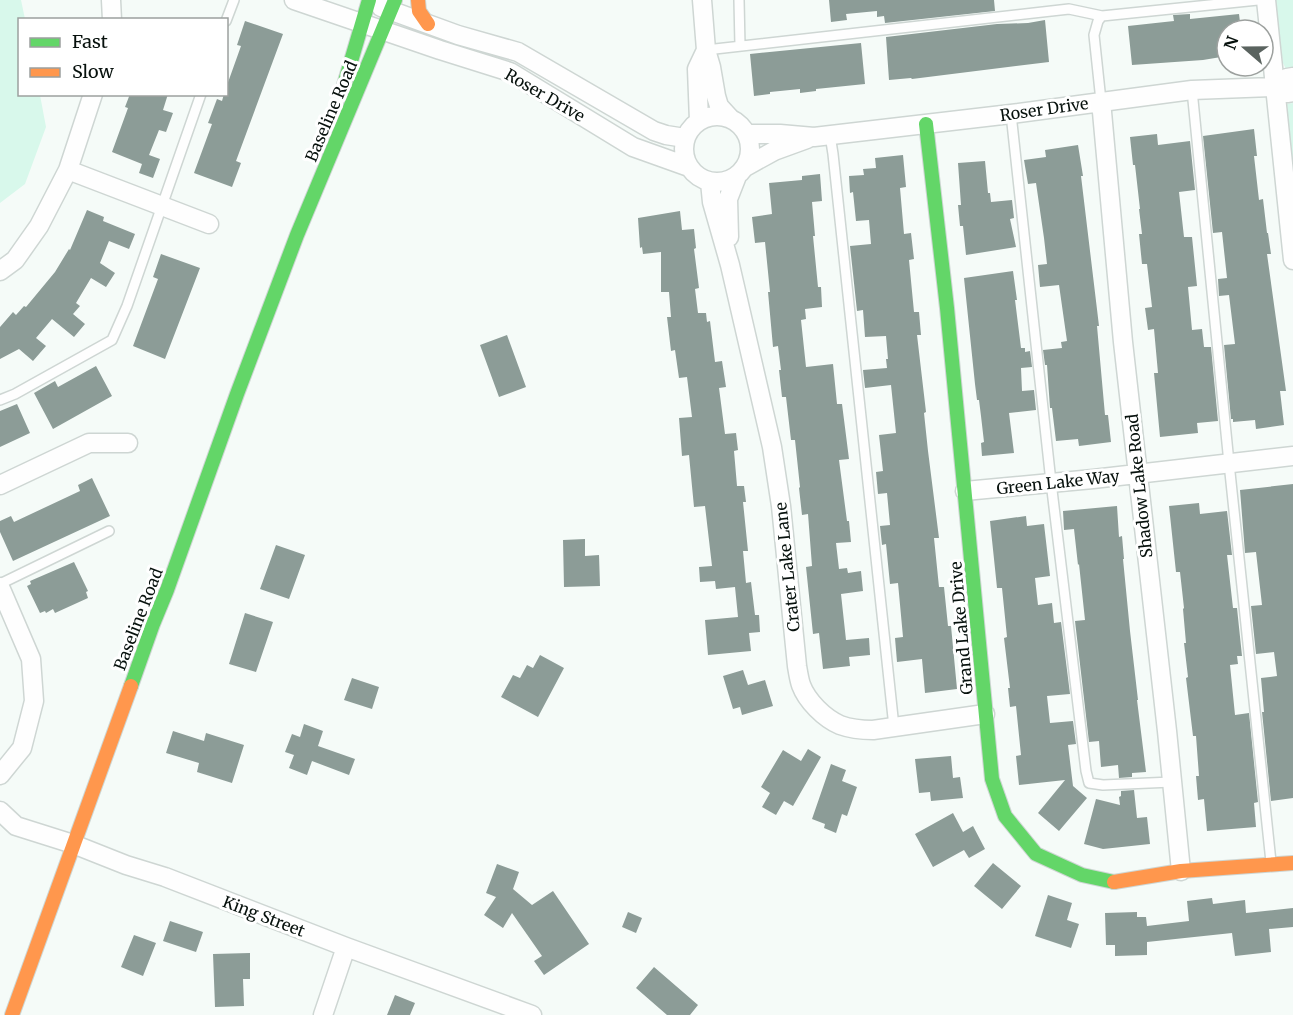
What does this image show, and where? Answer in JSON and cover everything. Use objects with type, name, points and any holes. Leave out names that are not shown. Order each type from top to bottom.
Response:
[{"type":"main road","points":[[418,0],[419,10],[428,24]]},
{"type":"main road","name":"Baseline Road","points":[[297,235],[363,24],[367,1]]},
{"type":"main road","name":"Baseline Road","points":[[12,1015],[297,235],[393,6]]},
{"type":"main road","name":"Grand Lake Drive","points":[[926,124],[946,297],[992,779],[1005,816],[1036,854],[1082,875],[1113,882],[1181,871],[1293,863]]},
{"type":"street","points":[[111,0],[112,18]]},
{"type":"street","name":"Roser Drive","points":[[294,0],[510,72],[633,147],[688,167]]},
{"type":"street","points":[[702,0],[706,50],[719,106],[730,118],[741,125],[747,134],[750,154],[741,171],[724,182],[710,182],[696,176],[688,167],[684,155],[685,138],[691,128],[710,116],[730,118]]},
{"type":"street","points":[[1266,0],[1293,260]]},
{"type":"street","name":"Roser Drive","points":[[367,1],[393,6],[428,24],[518,52],[654,131],[685,138]]},
{"type":"street","points":[[699,121],[697,69],[706,50]]},
{"type":"street","name":"Roser Drive","points":[[1275,87],[1287,78],[1293,77]]},
{"type":"street","name":"Roser Drive","points":[[747,134],[822,136],[1192,90],[1275,87],[1288,93],[1293,92]]},
{"type":"street","points":[[0,271],[15,261],[39,226],[68,170],[92,96]]},
{"type":"street","name":"Shadow Lake Road","points":[[1101,101],[1123,342],[1181,871]]},
{"type":"street","name":"Roser Drive","points":[[741,171],[774,151],[822,136]]},
{"type":"street","points":[[68,170],[209,224]]},
{"type":"street","name":"Crater Lake Lane","points":[[727,251],[730,232],[728,200],[741,171]]},
{"type":"street","name":"Crater Lake Lane","points":[[710,182],[712,201],[727,251],[772,447],[781,506],[797,666],[802,686],[811,702],[826,716],[840,725],[857,729],[873,730],[985,714]]},
{"type":"street","points":[[0,485],[89,443],[128,443]]},
{"type":"street","name":"Green Lake Way","points":[[965,491],[1293,456]]},
{"type":"street","points":[[0,585],[32,659],[34,701],[22,748],[0,775]]},
{"type":"street","name":"King Street","points":[[0,811],[16,826],[165,877],[346,947],[532,1015]]},
{"type":"street","points":[[323,1015],[346,947]]},
{"type":"lane","points":[[227,18],[234,0]]},
{"type":"lane","points":[[739,0],[740,46]]},
{"type":"lane","points":[[706,50],[1069,9],[1102,16],[1258,0]]},
{"type":"lane","points":[[1101,101],[1094,35],[1102,16]]},
{"type":"lane","points":[[1192,90],[1272,865]]},
{"type":"lane","points":[[0,400],[112,340],[127,306],[200,96]]},
{"type":"lane","points":[[1011,114],[1051,483],[1084,759],[1089,783],[1103,786],[1172,782]]},
{"type":"lane","points":[[822,136],[833,154],[894,727]]},
{"type":"lane","points":[[0,585],[109,531]]},
{"type":"green space","points":[[0,0],[21,0],[25,18],[18,18],[18,96],[40,96],[46,127],[25,184],[0,203]]},
{"type":"green space","points":[[1275,0],[1293,0],[1293,73],[1286,69],[1283,63]]},
{"type":"green space","points":[[1293,103],[1293,167],[1287,104]]},
{"type":"building","points":[[829,0],[994,0],[995,11],[885,23],[884,16],[877,17],[877,11],[846,14],[847,20],[831,22]]},
{"type":"building","points":[[1190,14],[1190,19],[1239,14],[1240,18],[1215,18],[1215,58],[1132,65],[1128,26],[1174,21],[1173,15]]},
{"type":"building","points":[[1045,20],[1049,62],[889,80],[886,37]]},
{"type":"building","points":[[245,21],[283,34],[236,161],[241,163],[232,187],[194,173],[212,124],[208,123],[217,99],[222,101],[223,96],[228,96],[228,82],[241,46],[237,45]]},
{"type":"building","points":[[861,43],[865,84],[800,93],[800,89],[770,92],[770,94],[754,96],[750,54]]},
{"type":"building","points":[[129,96],[167,96],[163,110],[173,113],[166,132],[159,130],[149,155],[160,159],[153,178],[139,173],[142,164],[112,152],[128,108],[125,107]]},
{"type":"building","points":[[1254,129],[1257,156],[1254,156],[1259,200],[1263,199],[1271,254],[1267,254],[1286,391],[1280,391],[1284,425],[1256,429],[1255,420],[1233,422],[1231,419],[1224,345],[1235,344],[1229,295],[1219,296],[1218,279],[1227,278],[1222,232],[1213,233],[1203,136]]},
{"type":"building","points":[[1157,134],[1158,145],[1190,141],[1195,190],[1179,192],[1184,237],[1192,237],[1197,286],[1188,287],[1192,330],[1202,329],[1204,347],[1211,347],[1218,421],[1197,423],[1198,433],[1160,437],[1154,373],[1158,373],[1154,329],[1148,330],[1145,308],[1152,307],[1147,264],[1142,264],[1139,234],[1142,234],[1140,209],[1130,137]]},
{"type":"building","points":[[1078,145],[1099,326],[1097,326],[1105,415],[1108,415],[1111,442],[1079,446],[1078,439],[1056,441],[1052,408],[1050,408],[1047,365],[1045,365],[1043,350],[1062,348],[1061,342],[1067,341],[1059,285],[1040,287],[1038,265],[1047,264],[1044,238],[1036,183],[1028,184],[1024,160],[1046,157],[1045,150]]},
{"type":"building","points":[[903,155],[906,187],[900,188],[904,234],[911,233],[914,259],[909,260],[914,312],[919,312],[921,335],[917,335],[939,538],[934,538],[939,587],[944,587],[948,626],[951,626],[957,689],[925,693],[922,659],[897,662],[895,638],[903,637],[898,583],[890,584],[886,544],[882,545],[880,526],[890,525],[887,493],[878,494],[876,472],[883,471],[879,435],[896,433],[891,385],[865,388],[863,370],[887,368],[886,336],[865,337],[863,310],[857,311],[850,246],[871,244],[869,220],[856,221],[849,176],[864,175],[863,169],[876,168],[875,158]]},
{"type":"building","points":[[985,161],[991,202],[1012,200],[1014,218],[1010,219],[1016,247],[966,255],[958,205],[961,205],[958,163]]},
{"type":"building","points":[[820,174],[822,201],[812,202],[815,236],[813,236],[822,307],[805,309],[806,319],[801,320],[806,367],[833,364],[837,404],[842,404],[849,459],[839,460],[851,542],[836,543],[839,569],[847,568],[848,573],[861,571],[863,591],[841,594],[846,640],[869,638],[870,655],[849,657],[850,666],[823,669],[819,633],[813,634],[806,567],[812,566],[808,514],[802,515],[795,440],[791,440],[786,397],[782,397],[778,346],[773,347],[765,242],[755,243],[752,217],[772,214],[769,183],[802,180],[802,176]]},
{"type":"building","points":[[87,210],[104,217],[103,221],[135,234],[129,249],[109,241],[100,263],[115,273],[106,287],[91,278],[76,303],[80,306],[73,314],[85,324],[74,337],[52,319],[36,338],[46,346],[33,361],[19,349],[0,359],[0,327],[13,312],[16,315],[24,306],[26,307],[55,272],[70,250]]},
{"type":"building","points":[[680,211],[682,230],[694,229],[699,288],[695,289],[698,313],[706,313],[707,322],[710,321],[715,362],[722,361],[726,387],[719,388],[725,434],[736,433],[738,450],[734,451],[737,486],[744,486],[746,502],[743,502],[748,551],[743,551],[746,583],[751,582],[755,615],[759,615],[760,632],[749,633],[751,651],[708,655],[705,620],[738,617],[735,587],[716,589],[715,581],[700,582],[699,567],[712,566],[705,506],[694,507],[689,455],[682,456],[679,418],[692,417],[687,377],[679,378],[675,350],[671,351],[667,317],[671,317],[669,292],[661,292],[661,252],[643,254],[642,247],[640,248],[638,218]]},
{"type":"building","points":[[161,254],[200,268],[165,359],[133,346],[158,279],[153,277]]},
{"type":"building","points":[[1013,271],[1021,348],[1025,348],[1025,352],[1030,351],[1032,367],[1021,368],[1022,391],[1034,390],[1036,410],[1009,413],[1014,453],[982,456],[981,443],[984,442],[975,384],[964,278]]},
{"type":"building","points":[[507,335],[526,387],[499,397],[480,345]]},
{"type":"building","points":[[96,366],[112,396],[53,429],[34,393],[55,381],[58,387]]},
{"type":"building","points":[[17,404],[30,433],[0,447],[0,411]]},
{"type":"building","points":[[92,478],[110,516],[13,561],[0,532],[0,521],[11,516],[14,522],[80,491],[78,485]]},
{"type":"building","points":[[1293,484],[1293,798],[1271,801],[1261,678],[1277,676],[1274,652],[1256,654],[1251,606],[1262,605],[1256,552],[1245,553],[1240,490]]},
{"type":"building","points":[[1199,503],[1200,514],[1227,511],[1232,555],[1227,555],[1233,608],[1237,608],[1242,656],[1237,656],[1238,664],[1230,665],[1235,715],[1249,713],[1258,802],[1254,803],[1256,827],[1207,831],[1204,799],[1198,800],[1196,736],[1193,736],[1186,678],[1188,677],[1184,643],[1186,643],[1184,608],[1180,572],[1176,572],[1169,506]]},
{"type":"building","points":[[1117,506],[1146,772],[1132,773],[1132,777],[1119,778],[1118,765],[1101,767],[1099,741],[1089,742],[1075,621],[1085,620],[1079,564],[1074,529],[1064,530],[1063,511]]},
{"type":"building","points":[[1026,516],[1027,526],[1044,524],[1050,576],[1035,578],[1038,605],[1052,603],[1054,623],[1061,622],[1070,694],[1047,696],[1050,723],[1073,721],[1076,744],[1068,745],[1073,786],[1087,798],[1059,831],[1038,813],[1065,780],[1019,785],[1016,756],[1021,755],[1016,706],[1010,707],[1002,588],[997,588],[990,521]]},
{"type":"building","points":[[585,539],[585,556],[599,555],[600,586],[564,587],[563,540]]},
{"type":"building","points":[[276,545],[305,555],[289,599],[260,589]]},
{"type":"building","points":[[74,562],[88,591],[86,592],[88,598],[55,613],[53,609],[40,613],[27,586],[31,584],[30,581]]},
{"type":"building","points":[[245,613],[273,622],[256,672],[229,664]]},
{"type":"building","points":[[540,655],[564,668],[538,717],[501,697],[513,675],[520,678],[527,665],[533,668]]},
{"type":"building","points":[[743,670],[748,685],[765,680],[773,706],[742,715],[740,707],[733,709],[723,676]]},
{"type":"building","points":[[352,678],[379,687],[372,709],[344,700]]},
{"type":"building","points":[[304,724],[323,731],[318,746],[355,759],[349,775],[312,761],[307,775],[289,768],[294,755],[285,752],[292,734],[300,737]]},
{"type":"building","points":[[173,731],[204,741],[206,733],[244,745],[232,783],[197,772],[199,763],[166,753]]},
{"type":"building","points":[[808,749],[821,757],[793,806],[784,801],[776,815],[762,807],[770,793],[761,787],[783,750],[801,761]]},
{"type":"building","points":[[951,756],[953,778],[960,777],[963,798],[931,801],[930,792],[919,793],[915,759]]},
{"type":"building","points":[[831,764],[846,770],[842,781],[857,787],[847,816],[842,814],[836,833],[824,828],[825,824],[812,819]]},
{"type":"building","points":[[1134,790],[1137,818],[1147,817],[1150,844],[1103,849],[1084,844],[1096,799],[1120,805],[1121,791]]},
{"type":"building","points":[[953,813],[963,832],[973,826],[985,849],[969,858],[964,850],[933,867],[915,834]]},
{"type":"building","points":[[993,863],[1021,886],[1002,909],[974,886]]},
{"type":"building","points":[[497,864],[519,872],[513,889],[532,905],[553,891],[589,944],[544,975],[534,961],[542,956],[512,913],[503,928],[484,915],[496,897],[486,893]]},
{"type":"building","points":[[1048,895],[1072,903],[1067,920],[1079,924],[1071,948],[1035,936]]},
{"type":"building","points":[[1212,898],[1213,904],[1245,900],[1246,913],[1293,908],[1293,927],[1269,929],[1271,952],[1235,956],[1232,933],[1147,942],[1147,955],[1115,956],[1115,945],[1106,945],[1105,913],[1137,912],[1137,917],[1146,917],[1147,926],[1189,921],[1187,901]]},
{"type":"building","points":[[628,912],[642,918],[636,933],[622,927]]},
{"type":"building","points":[[170,921],[203,932],[196,952],[163,941]]},
{"type":"building","points":[[134,935],[156,943],[143,976],[121,967]]},
{"type":"building","points":[[250,953],[250,979],[243,979],[244,1006],[215,1007],[213,954]]},
{"type":"building","points":[[654,967],[698,1005],[690,1015],[667,1015],[636,988]]},
{"type":"building","points":[[395,995],[415,1003],[410,1015],[387,1015]]},
{"type":"traffic: fast","points":[[344,85],[369,0]]},
{"type":"traffic: fast","points":[[131,686],[297,235],[395,0]]},
{"type":"traffic: fast","points":[[926,124],[947,308],[992,779],[1005,816],[1036,854],[1082,875],[1114,882]]},
{"type":"traffic: slow","points":[[418,0],[419,11],[428,24]]},
{"type":"traffic: slow","points":[[12,1015],[131,686]]},
{"type":"traffic: slow","points":[[1114,882],[1181,871],[1293,863]]}]
